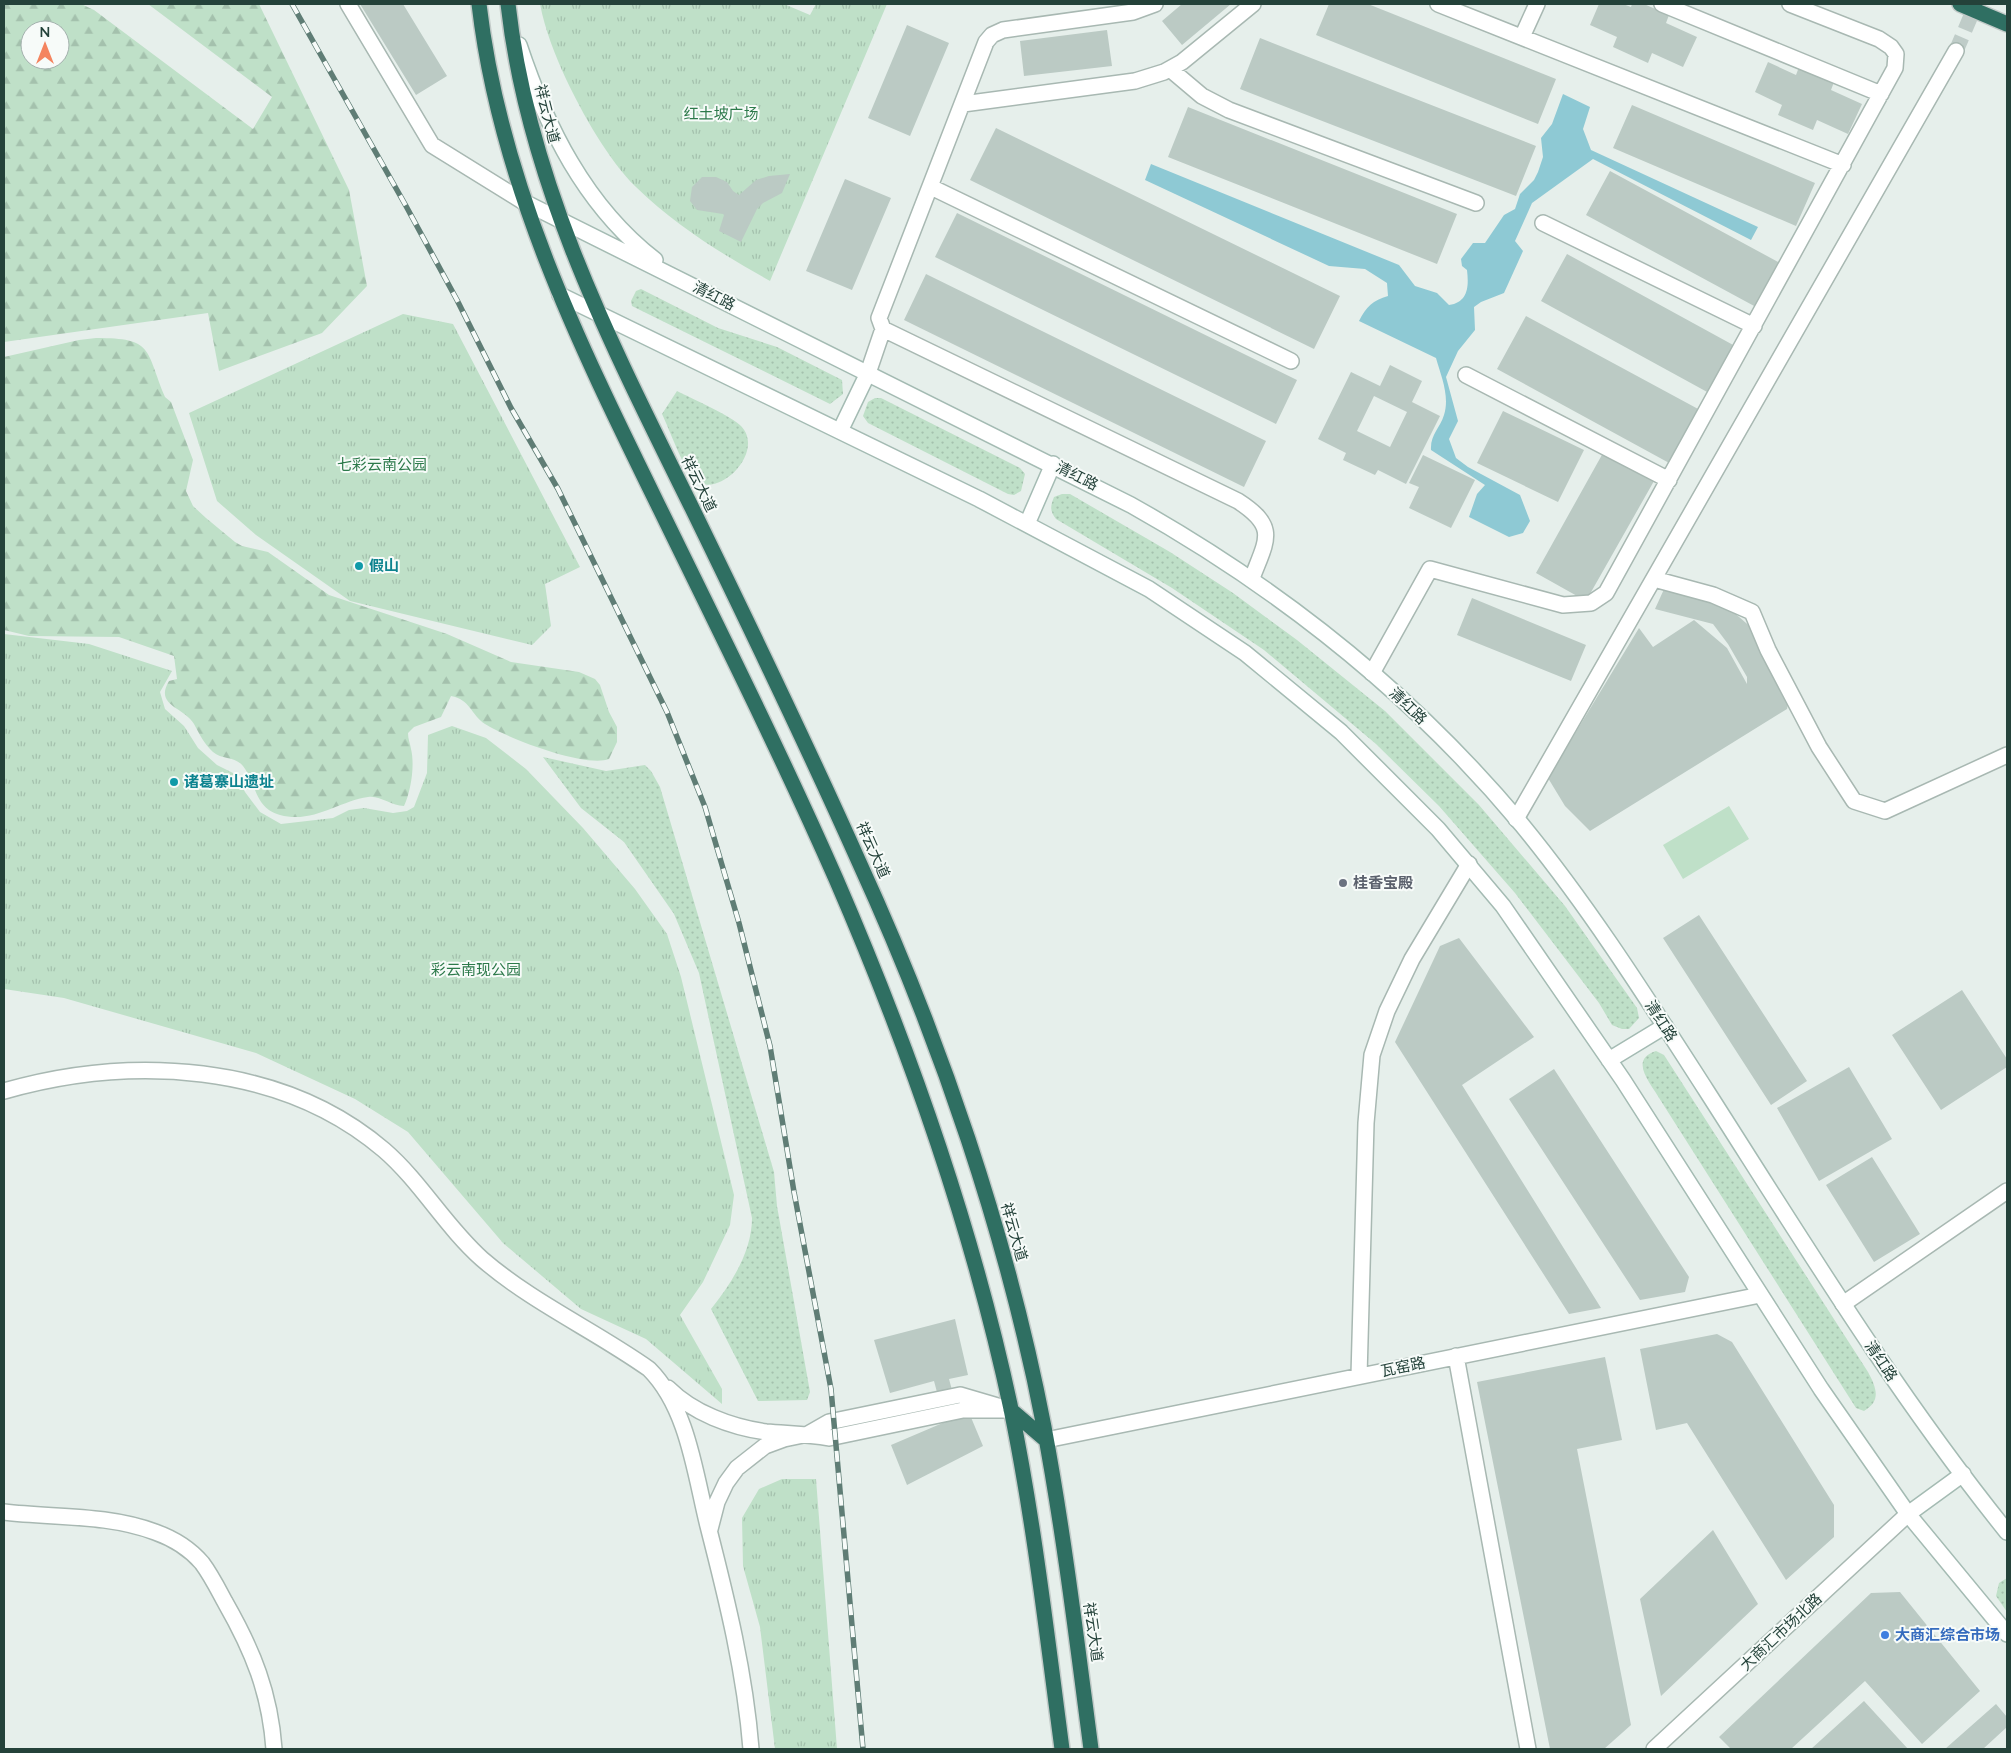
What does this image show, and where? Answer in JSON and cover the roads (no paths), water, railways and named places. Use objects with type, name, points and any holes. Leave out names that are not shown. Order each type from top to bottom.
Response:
[{"type":"highway","points":[[479,4],[494,91],[524,202],[560,295],[628,444],[742,677],[865,949],[920,1092],[952,1183],[985,1300],[1011,1410],[1026,1490],[1062,1749]]},
{"type":"highway","points":[[1960,4],[2007,24]]},
{"type":"highway","name":"祥云大道","points":[[509,11],[531,122],[544,174],[561,220],[600,314],[654,431],[769,665],[861,865],[892,938],[948,1082],[979,1174],[1015,1303],[1046,1440],[1091,1749]]},
{"type":"highway","points":[[1011,1410],[1046,1440]]},
{"type":"street","name":"清红路","points":[[348,4],[432,145],[524,202],[1053,464],[1191,538],[1252,578],[1320,629],[1372,673],[1449,746],[1516,819],[1593,920],[1665,1026],[1881,1362],[2007,1532]]},
{"type":"street","points":[[1155,4],[1133,12],[1003,30],[992,35],[986,42],[931,187],[878,318],[883,329],[1229,496],[1255,512],[1265,523],[1266,540],[1252,578]]},
{"type":"street","points":[[963,104],[1135,81],[1170,69],[1182,62],[1253,4]]},
{"type":"street","points":[[1438,4],[1843,164]]},
{"type":"street","points":[[1522,37],[1536,4]]},
{"type":"street","points":[[1662,4],[1881,94]]},
{"type":"street","points":[[1372,673],[1430,569],[1564,605],[1584,605],[1600,600],[1606,593],[1895,68],[1896,54],[1891,47],[1879,39],[1790,4]]},
{"type":"street","points":[[509,11],[542,107],[576,173],[622,230],[648,255],[680,280]]},
{"type":"street","points":[[1516,819],[1956,50]]},
{"type":"street","points":[[1170,69],[1202,96],[1229,110],[1476,203]]},
{"type":"street","points":[[931,187],[1291,361]]},
{"type":"street","points":[[1543,223],[1754,326]]},
{"type":"street","points":[[560,295],[1027,524],[1149,589],[1213,630],[1277,678],[1372,761],[1432,822],[1469,864],[1539,957],[1609,1060],[1821,1389],[1908,1514],[2007,1634]]},
{"type":"street","points":[[840,431],[868,373],[883,329]]},
{"type":"street","points":[[1466,375],[1669,480]]},
{"type":"street","points":[[1027,524],[1053,464]]},
{"type":"street","points":[[1654,579],[1713,595],[1752,612],[1768,650],[1819,747],[1854,801],[1885,811],[2007,756]]},
{"type":"street","points":[[1359,1376],[1366,1123],[1372,1055],[1387,1012],[1403,977],[1439,911],[1469,864]]},
{"type":"street","points":[[1609,1060],[1665,1026]]},
{"type":"street","points":[[4,1091],[69,1078],[159,1072],[240,1080],[275,1089],[309,1101],[334,1113],[384,1150],[413,1178],[463,1240],[502,1276],[554,1312],[631,1357],[686,1403],[723,1421],[764,1431],[808,1434],[828,1438],[963,1410],[1011,1410]]},
{"type":"street","points":[[1843,1304],[2007,1190]]},
{"type":"street","name":"瓦窑路","points":[[1046,1440],[1760,1295]]},
{"type":"street","points":[[1456,1356],[1528,1749]]},
{"type":"street","points":[[659,1380],[682,1424],[710,1533],[738,1652],[751,1749]]},
{"type":"street","points":[[710,1533],[717,1502],[737,1468],[765,1446],[784,1439],[808,1434]]},
{"type":"street","name":"大商汇市场北路","points":[[1654,1749],[1908,1514],[1963,1474]]},
{"type":"street","points":[[4,1512],[134,1525],[171,1539],[189,1550],[202,1562],[251,1650],[263,1684],[274,1749]]},
{"type":"water","points":[[1563,94],[1590,107],[1583,129],[1591,150],[1758,227],[1751,240],[1593,159],[1532,203],[1515,241],[1523,251],[1504,293],[1481,302],[1474,307],[1475,330],[1458,351],[1446,377],[1458,421],[1449,439],[1456,458],[1468,467],[1520,495],[1530,521],[1523,533],[1509,537],[1469,517],[1477,494],[1485,485],[1431,450],[1434,436],[1446,408],[1444,386],[1436,358],[1359,321],[1370,305],[1388,296],[1387,283],[1365,269],[1329,266],[1145,180],[1151,164],[1399,265],[1415,286],[1437,293],[1449,305],[1460,301],[1466,293],[1468,282],[1467,270],[1462,266],[1461,259],[1473,243],[1485,243],[1504,215],[1515,209],[1520,194],[1534,180],[1543,157],[1541,138],[1552,124]]},
{"type":"tunnel","points":[[1956,51],[1976,4]]},
{"type":"railway","points":[[292,4],[406,206],[457,300],[511,408],[558,489],[667,712],[705,807],[739,923],[770,1046],[794,1192],[831,1389],[863,1749]]},
{"type":"place","name":"假山","points":[[359,566]]},
{"type":"place","name":"诸葛寨山遗址","points":[[174,782]]},
{"type":"place","name":"桂香宝殿","points":[[1343,883]]},
{"type":"place","name":"大商汇综合市场","points":[[1885,1635]]},
{"type":"park label","name":"红土坡广场","points":[[721,114]]},
{"type":"park label","name":"七彩云南公园","points":[[382,465]]},
{"type":"park label","name":"彩云南现公园","points":[[476,970]]}]
